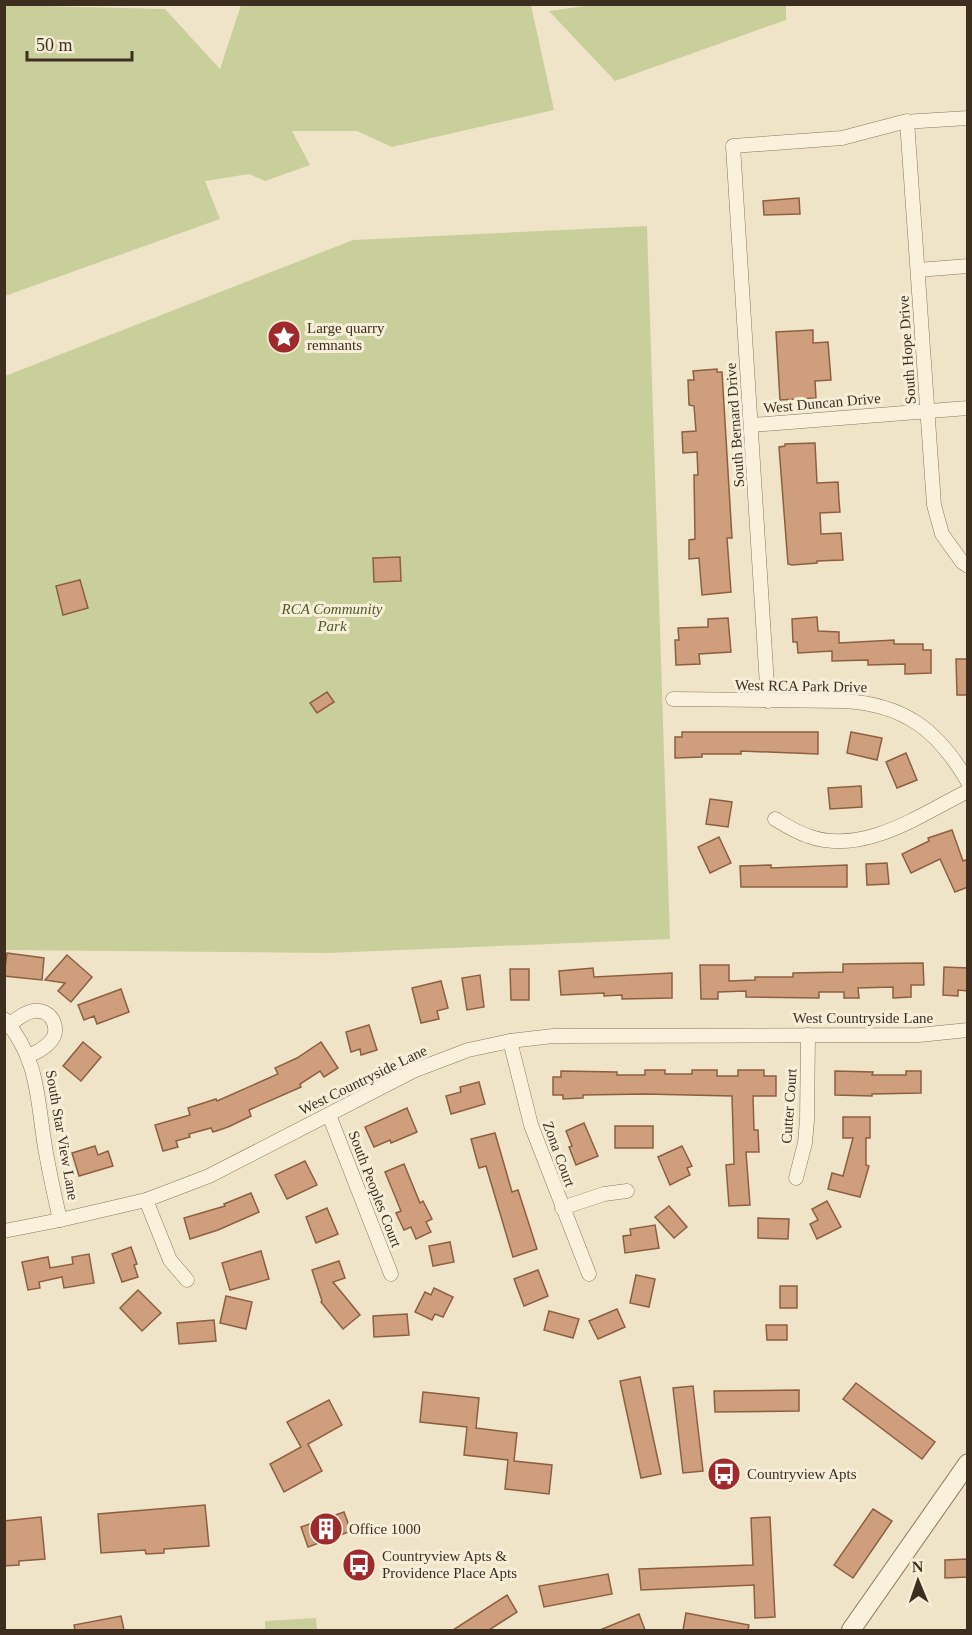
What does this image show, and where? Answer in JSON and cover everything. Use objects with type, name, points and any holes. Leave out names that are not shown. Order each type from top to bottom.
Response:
[{"type":"street","points":[[907,122],[968,118]]},
{"type":"street","name":"South Bernard Drive","points":[[768,701],[733,146],[842,138],[907,122]]},
{"type":"street","name":"South Hope Drive","points":[[907,122],[934,505],[942,534],[962,562],[968,566]]},
{"type":"street","points":[[918,270],[968,266]]},
{"type":"street","name":"West Duncan Drive","points":[[752,425],[968,408]]},
{"type":"street","name":"West RCA Park Drive","points":[[673,699],[865,702],[897,711],[935,736],[947,748],[968,782]]},
{"type":"street","points":[[775,819],[808,836],[848,840],[876,836],[968,791]]},
{"type":"street","name":"South Star View Lane","points":[[29,1056],[50,1043],[54,1036],[56,1028],[53,1019],[47,1013],[38,1011],[7,1022],[33,1066],[46,1154],[60,1220]]},
{"type":"street","name":"West Countryside Lane","points":[[4,1231],[146,1200],[209,1176],[412,1071],[468,1050],[510,1041],[554,1036],[918,1035],[968,1030]]},
{"type":"street","name":"Cutter Court","points":[[796,1178],[805,1143],[807,1120],[808,1035]]},
{"type":"street","name":"Zona Court","points":[[510,1041],[531,1125],[588,1274]]},
{"type":"street","name":"South Peoples Court","points":[[328,1115],[392,1274]]},
{"type":"street","points":[[562,1208],[604,1194],[627,1191]]},
{"type":"street","points":[[146,1200],[170,1260],[187,1280]]},
{"type":"street","points":[[851,1630],[968,1463]]},
{"type":"green space","points":[[599,4],[786,5],[786,20],[615,81],[549,11]]},
{"type":"green space","points":[[4,5],[165,9],[220,69],[241,5],[531,5],[554,110],[392,147],[357,131],[292,131],[310,165],[265,181],[249,174],[205,181],[220,219],[5,296]]},
{"type":"green space","name":"RCA Community Park","points":[[647,226],[670,939],[328,953],[5,950],[5,376],[353,240]]},
{"type":"green space","points":[[316,1618],[317,1630],[265,1630],[265,1621]]},
{"type":"building","points":[[799,198],[800,214],[764,215],[763,201]]},
{"type":"building","points":[[813,330],[813,343],[828,342],[831,380],[815,381],[816,398],[780,400],[776,332]]},
{"type":"building","points":[[717,369],[717,372],[722,372],[732,538],[727,538],[731,592],[702,595],[699,558],[689,559],[689,540],[695,539],[694,475],[698,475],[697,452],[683,453],[682,432],[696,431],[694,406],[689,405],[688,380],[694,380],[693,371]]},
{"type":"building","points":[[815,443],[817,483],[838,482],[840,512],[820,513],[821,534],[841,533],[843,560],[792,565],[788,564],[779,447],[785,444]]},
{"type":"building","points":[[400,557],[401,581],[374,582],[373,558]]},
{"type":"building","points":[[80,580],[88,608],[63,615],[56,586]]},
{"type":"building","points":[[817,617],[818,631],[839,632],[839,643],[894,640],[894,644],[923,644],[923,650],[931,650],[931,673],[905,674],[905,664],[868,665],[868,660],[832,661],[832,651],[798,653],[797,642],[793,642],[792,619]]},
{"type":"building","points":[[728,618],[731,652],[699,654],[700,664],[676,665],[675,640],[679,640],[678,628],[708,627],[708,619]]},
{"type":"building","points":[[956,659],[968,659],[968,695],[957,695]]},
{"type":"building","points":[[327,692],[334,702],[317,713],[310,703]]},
{"type":"building","points":[[682,732],[818,732],[818,754],[741,751],[741,754],[702,754],[702,757],[675,758],[675,737],[682,737]]},
{"type":"building","points":[[851,732],[882,738],[877,760],[847,753]]},
{"type":"building","points":[[906,753],[917,780],[897,788],[886,762]]},
{"type":"building","points":[[861,786],[862,807],[830,809],[828,788]]},
{"type":"building","points":[[710,799],[732,802],[728,827],[706,824]]},
{"type":"building","points":[[952,830],[963,861],[968,859],[968,887],[955,892],[940,859],[911,873],[902,854],[929,841],[928,838]]},
{"type":"building","points":[[719,837],[731,863],[710,873],[698,847]]},
{"type":"building","points":[[887,863],[889,884],[867,885],[866,864]]},
{"type":"building","points":[[771,865],[771,868],[847,865],[847,887],[741,887],[740,866]]},
{"type":"building","points":[[7,953],[44,958],[42,980],[4,976]]},
{"type":"building","points":[[67,955],[92,977],[71,1002],[58,991],[65,983],[45,980]]},
{"type":"building","points":[[923,963],[924,985],[911,985],[911,997],[893,998],[893,987],[858,988],[859,998],[844,998],[844,992],[819,992],[819,998],[746,997],[746,991],[718,992],[718,999],[701,999],[700,965],[729,965],[729,981],[755,980],[755,977],[793,977],[793,973],[843,972],[843,964]]},
{"type":"building","points":[[944,967],[968,968],[968,991],[958,990],[958,996],[943,995]]},
{"type":"building","points":[[593,968],[594,977],[672,973],[672,998],[622,999],[622,995],[604,996],[604,993],[561,995],[559,971]]},
{"type":"building","points":[[510,969],[529,969],[529,1000],[511,1000]]},
{"type":"building","points":[[480,975],[484,1007],[467,1010],[462,978]]},
{"type":"building","points":[[441,981],[448,1008],[437,1011],[439,1019],[421,1023],[412,988]]},
{"type":"building","points":[[121,989],[129,1012],[97,1024],[94,1016],[84,1020],[78,1005]]},
{"type":"building","points":[[369,1025],[377,1050],[361,1055],[360,1049],[351,1052],[346,1032]]},
{"type":"building","points":[[83,1042],[101,1057],[81,1081],[63,1066]]},
{"type":"building","points":[[321,1042],[338,1068],[324,1077],[320,1071],[300,1084],[301,1087],[249,1110],[251,1116],[228,1127],[213,1132],[211,1128],[189,1134],[190,1137],[176,1141],[178,1147],[163,1151],[155,1125],[190,1115],[188,1108],[216,1099],[217,1101],[278,1074],[275,1068],[297,1058]]},
{"type":"building","points":[[645,1070],[665,1070],[665,1074],[692,1074],[692,1070],[717,1070],[717,1076],[738,1076],[738,1070],[764,1070],[764,1076],[776,1076],[776,1096],[753,1096],[754,1130],[758,1130],[759,1152],[746,1152],[750,1205],[729,1206],[726,1165],[734,1164],[732,1096],[583,1095],[583,1098],[563,1099],[563,1095],[553,1095],[553,1077],[561,1077],[561,1071],[645,1075]]},
{"type":"building","points":[[835,1071],[873,1072],[872,1075],[906,1075],[906,1071],[921,1071],[921,1093],[872,1094],[872,1096],[835,1095]]},
{"type":"building","points":[[479,1082],[485,1104],[451,1114],[446,1096],[461,1092],[460,1087]]},
{"type":"building","points":[[407,1108],[417,1132],[391,1143],[390,1140],[374,1147],[365,1127]]},
{"type":"building","points":[[843,1117],[870,1117],[870,1138],[866,1138],[866,1165],[869,1166],[860,1197],[828,1189],[832,1173],[843,1176],[853,1138],[843,1138]]},
{"type":"building","points":[[584,1123],[598,1156],[576,1165],[566,1131]]},
{"type":"building","points":[[615,1126],[653,1126],[653,1148],[615,1148]]},
{"type":"building","points":[[495,1133],[512,1192],[518,1190],[537,1249],[513,1257],[486,1166],[479,1168],[471,1139]]},
{"type":"building","points":[[95,1146],[98,1155],[108,1151],[113,1166],[79,1176],[72,1153]]},
{"type":"building","points":[[682,1146],[692,1166],[687,1168],[690,1175],[670,1185],[658,1157]]},
{"type":"building","points":[[305,1161],[317,1185],[287,1199],[275,1175]]},
{"type":"building","points":[[404,1164],[420,1203],[423,1201],[432,1219],[426,1222],[431,1232],[416,1239],[411,1227],[404,1230],[396,1213],[401,1211],[385,1172]]},
{"type":"building","points":[[251,1193],[259,1212],[218,1230],[190,1239],[184,1218],[225,1206],[224,1204]]},
{"type":"building","points":[[827,1201],[841,1227],[817,1239],[810,1224],[818,1220],[812,1209]]},
{"type":"building","points":[[669,1206],[687,1227],[674,1238],[655,1217]]},
{"type":"building","points":[[327,1208],[338,1234],[316,1243],[306,1217]]},
{"type":"building","points":[[758,1218],[789,1219],[788,1239],[758,1238]]},
{"type":"building","points":[[655,1225],[659,1248],[625,1253],[623,1236],[631,1235],[630,1229]]},
{"type":"building","points":[[450,1242],[454,1262],[433,1266],[429,1246]]},
{"type":"building","points":[[131,1247],[137,1264],[134,1265],[138,1277],[122,1282],[112,1254]]},
{"type":"building","points":[[261,1251],[269,1279],[230,1290],[222,1263]]},
{"type":"building","points":[[89,1254],[94,1283],[64,1288],[62,1277],[39,1282],[40,1288],[28,1290],[22,1262],[48,1257],[50,1268],[73,1264],[72,1257]]},
{"type":"building","points":[[339,1261],[345,1278],[333,1282],[360,1315],[343,1329],[321,1302],[312,1270]]},
{"type":"building","points":[[538,1270],[548,1296],[524,1306],[514,1279]]},
{"type":"building","points":[[636,1275],[655,1279],[649,1307],[630,1303]]},
{"type":"building","points":[[780,1286],[797,1286],[797,1308],[780,1308]]},
{"type":"building","points":[[434,1288],[453,1297],[443,1317],[435,1314],[432,1320],[415,1312],[425,1292],[431,1295]]},
{"type":"building","points":[[138,1290],[161,1313],[142,1331],[120,1308]]},
{"type":"building","points":[[226,1296],[252,1302],[246,1329],[220,1323]]},
{"type":"building","points":[[617,1309],[625,1327],[598,1339],[589,1321]]},
{"type":"building","points":[[549,1311],[579,1319],[573,1338],[544,1330]]},
{"type":"building","points":[[407,1314],[409,1335],[374,1337],[373,1316]]},
{"type":"building","points":[[214,1320],[216,1341],[179,1344],[177,1323]]},
{"type":"building","points":[[766,1325],[787,1325],[787,1340],[767,1340]]},
{"type":"building","points":[[640,1377],[661,1474],[641,1478],[620,1381]]},
{"type":"building","points":[[856,1383],[935,1442],[922,1459],[843,1399]]},
{"type":"building","points":[[693,1386],[703,1471],[683,1473],[673,1388]]},
{"type":"building","points":[[799,1390],[799,1411],[715,1412],[714,1391]]},
{"type":"building","points":[[423,1392],[479,1398],[476,1428],[517,1433],[514,1461],[552,1465],[549,1494],[505,1489],[508,1460],[464,1455],[467,1427],[420,1422]]},
{"type":"building","points":[[329,1400],[342,1425],[308,1444],[322,1471],[284,1492],[270,1464],[301,1447],[287,1422]]},
{"type":"building","points":[[205,1505],[209,1546],[164,1549],[164,1553],[146,1554],[145,1550],[101,1553],[98,1514]]},
{"type":"building","points":[[873,1509],[892,1521],[853,1578],[834,1565]]},
{"type":"building","name":"Office 1000","points":[[344,1512],[351,1531],[308,1547],[301,1527]]},
{"type":"building","points":[[41,1517],[45,1559],[19,1561],[19,1565],[4,1566],[4,1521]]},
{"type":"building","points":[[770,1517],[775,1617],[755,1618],[754,1585],[641,1590],[639,1569],[753,1565],[751,1518]]},
{"type":"building","points":[[968,1559],[968,1577],[945,1578],[945,1560]]},
{"type":"building","points":[[608,1574],[612,1594],[544,1607],[539,1586]]},
{"type":"building","points":[[507,1595],[517,1612],[489,1630],[453,1630]]},
{"type":"building","points":[[686,1613],[749,1625],[748,1630],[683,1630]]},
{"type":"building","points":[[639,1614],[645,1630],[600,1630]]},
{"type":"building","points":[[121,1616],[124,1630],[75,1630],[74,1625]]},
{"type":"place","name":"Large quarry remnants","points":[[284,337]]},
{"type":"place","name":"Countryview Apts","points":[[724,1474]]},
{"type":"place","name":"Office 1000","points":[[326,1529]]},
{"type":"place","name":"Countryview Apts & Providence Place Apts","points":[[359,1565]]}]
